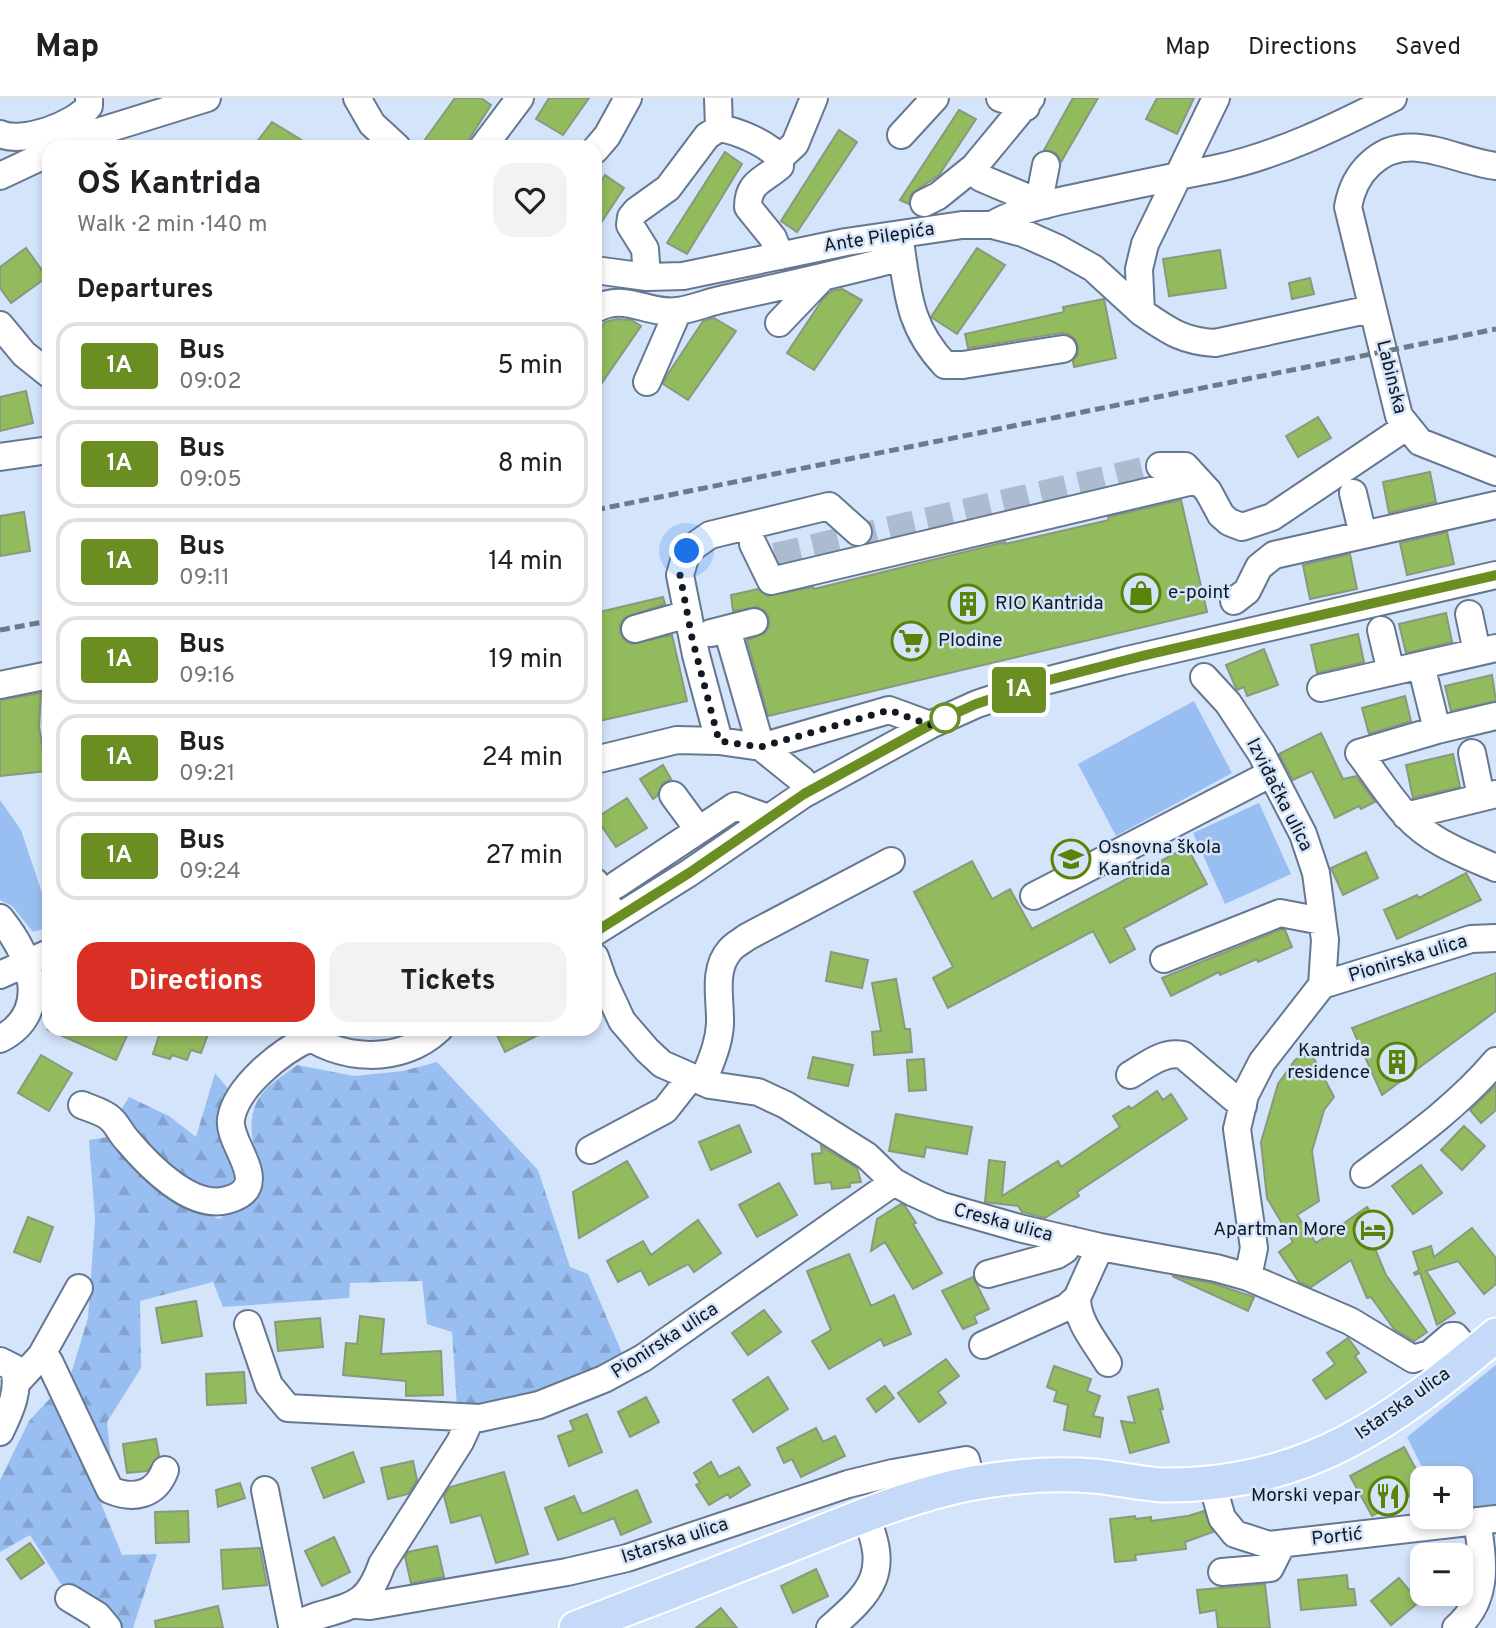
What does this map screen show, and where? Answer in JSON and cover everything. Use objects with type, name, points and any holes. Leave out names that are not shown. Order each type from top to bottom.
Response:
[{"type":"main road","name":"Istarska ulica","points":[[576,1628],[865,1516],[972,1483],[1044,1475],[1094,1476],[1160,1485],[1212,1483],[1261,1475],[1362,1436],[1400,1411],[1483,1345]]},
{"type":"street","points":[[3,138],[25,137],[72,121],[89,106],[89,98]]},
{"type":"street","points":[[101,139],[207,98]]},
{"type":"street","points":[[356,98],[372,124],[389,140]]},
{"type":"street","points":[[488,140],[520,98]]},
{"type":"street","points":[[602,142],[628,98]]},
{"type":"street","points":[[718,98],[719,128]]},
{"type":"street","points":[[780,256],[773,238],[748,207],[748,193],[755,184],[780,166],[780,158],[795,144],[814,98]]},
{"type":"street","points":[[901,135],[936,98]]},
{"type":"street","points":[[1000,98],[1028,102]]},
{"type":"street","points":[[1141,312],[1139,269],[1146,244],[1216,98]]},
{"type":"street","points":[[992,225],[1013,213],[1042,203],[1216,168],[1263,155],[1317,134],[1393,98]]},
{"type":"street","points":[[925,203],[974,167],[1028,102]]},
{"type":"street","points":[[719,128],[751,139],[780,158]]},
{"type":"street","points":[[647,277],[645,249],[630,225],[631,217],[668,188],[707,136],[719,128]]},
{"type":"street","name":"Labinska","points":[[1496,166],[1409,147],[1393,148],[1379,155],[1361,172],[1349,201],[1349,218],[1399,416],[1420,442],[1496,472]]},
{"type":"street","points":[[0,176],[42,156]]},
{"type":"street","points":[[1042,203],[1046,165]]},
{"type":"street","points":[[974,167],[981,178],[1042,203]]},
{"type":"street","name":"Ante Pilepića","points":[[602,271],[647,277],[683,276],[780,256],[900,246],[962,225],[992,225],[1023,233],[1093,268],[1141,312],[1172,333],[1192,341],[1215,343],[1371,309]]},
{"type":"street","points":[[602,306],[619,301],[654,311],[678,311],[821,279],[900,246],[912,315],[930,349],[945,365],[963,365],[1063,349]]},
{"type":"street","points":[[779,323],[821,279]]},
{"type":"street","points":[[647,382],[678,311]]},
{"type":"street","points":[[0,325],[24,354],[42,368]]},
{"type":"street","points":[[1160,466],[1185,466],[1208,491],[1220,515],[1242,527],[1272,517],[1406,427]]},
{"type":"street","points":[[0,457],[42,451]]},
{"type":"street","points":[[710,535],[727,536],[764,550],[771,582],[1197,480]]},
{"type":"street","points":[[1353,493],[1363,535]]},
{"type":"street","points":[[1234,601],[1247,591],[1259,567],[1274,555],[1496,505]]},
{"type":"street","points":[[719,741],[680,575],[687,551],[710,535],[829,506],[858,532]]},
{"type":"street","points":[[606,925],[689,873],[810,791],[930,725],[976,704],[1045,681],[1110,664],[1496,575]]},
{"type":"street","points":[[1321,688],[1486,650],[1469,614]]},
{"type":"street","points":[[635,629],[690,626],[727,629],[754,622]]},
{"type":"street","points":[[727,629],[761,747],[802,780],[810,791]]},
{"type":"street","points":[[1381,630],[1391,672]]},
{"type":"street","points":[[1421,665],[1437,730]]},
{"type":"street","points":[[0,685],[42,676]]},
{"type":"street","name":"Izviđačka ulica","points":[[1204,677],[1228,703],[1261,753],[1303,834],[1316,873],[1325,940],[1322,985]]},
{"type":"street","points":[[602,758],[677,740],[719,741],[761,747],[889,710],[930,725]]},
{"type":"street","points":[[1496,716],[1437,730],[1359,754],[1406,816],[1428,835],[1449,848],[1496,868]]},
{"type":"street","points":[[1406,816],[1488,795],[1472,753]]},
{"type":"street","points":[[1034,896],[1270,774]]},
{"type":"street","points":[[673,794],[698,829]]},
{"type":"street","points":[[606,925],[606,884],[735,806],[768,818]]},
{"type":"street","points":[[590,1150],[665,1110],[697,1080],[718,1043],[721,966],[729,950],[747,937],[891,861]]},
{"type":"street","points":[[1164,959],[1280,913],[1322,921]]},
{"type":"street","points":[[0,918],[38,958]]},
{"type":"street","name":"Pionirska ulica","points":[[1322,985],[1471,939],[1496,938]]},
{"type":"street","points":[[0,975],[38,958]]},
{"type":"street","points":[[0,1039],[14,1032],[23,1023],[31,1005],[38,958]]},
{"type":"street","name":"Creska ulica","points":[[602,976],[629,1030],[662,1064],[697,1080],[758,1092],[786,1105],[867,1156],[894,1182],[942,1206],[1100,1247],[1216,1268],[1248,1277],[1350,1321],[1413,1359],[1430,1354],[1451,1336],[1483,1345]]},
{"type":"street","points":[[1248,1277],[1254,1248],[1237,1129],[1242,1105],[1262,1062],[1322,985]]},
{"type":"street","points":[[82,1105],[111,1118],[146,1161],[188,1193],[201,1201],[220,1202],[231,1199],[242,1193],[248,1184],[249,1171],[230,1123],[235,1104],[244,1089],[303,1036]]},
{"type":"street","points":[[309,1036],[337,1051],[369,1055],[407,1050],[431,1036]]},
{"type":"street","points":[[1130,1075],[1160,1057],[1174,1053],[1183,1055],[1242,1105]]},
{"type":"street","points":[[1364,1174],[1441,1117],[1479,1082],[1496,1061]]},
{"type":"street","points":[[786,1105],[820,1101]]},
{"type":"street","name":"Pionirska ulica","points":[[248,1324],[269,1385],[288,1408],[471,1418],[539,1405],[604,1379],[643,1359],[894,1182]]},
{"type":"street","points":[[988,1275],[1057,1255],[1065,1250],[1071,1240]]},
{"type":"street","points":[[983,1345],[1067,1307],[1077,1298],[1100,1247]]},
{"type":"street","points":[[0,1432],[10,1412],[18,1382],[41,1356],[79,1289]]},
{"type":"street","points":[[1077,1298],[1077,1309],[1082,1322],[1108,1363]]},
{"type":"street","points":[[41,1356],[49,1361],[110,1490],[123,1496],[149,1492],[160,1483],[165,1470]]},
{"type":"street","points":[[0,1361],[14,1368],[18,1382]]},
{"type":"street","points":[[356,1605],[375,1584],[382,1564],[460,1442],[471,1418]]},
{"type":"street","name":"Istarska ulica","points":[[292,1627],[310,1618],[356,1605],[370,1606],[567,1572],[627,1558],[848,1484],[893,1473],[966,1460],[972,1483]]},
{"type":"street","name":"Portić","points":[[1212,1483],[1222,1518],[1235,1534],[1269,1545],[1486,1520]]},
{"type":"street","points":[[265,1490],[292,1627]]},
{"type":"street","points":[[830,1628],[862,1599],[874,1578],[877,1550],[865,1516]]},
{"type":"street","points":[[1456,1628],[1476,1603],[1482,1583],[1486,1520]]},
{"type":"street","points":[[1222,1572],[1270,1568],[1282,1544]]},
{"type":"street","points":[[69,1598],[97,1615],[108,1628]]},
{"type":"green space","points":[[1194,701],[1232,773],[1116,836],[1078,764]]},
{"type":"green space","points":[[0,800],[21,830],[42,893],[42,929],[33,932],[12,906],[0,900]]},
{"type":"green space","points":[[1259,803],[1291,874],[1225,904],[1193,833]]},
{"type":"green space","points":[[437,1062],[538,1170],[570,1267],[588,1274],[622,1353],[548,1391],[457,1407],[452,1332],[427,1324],[422,1281],[350,1283],[349,1298],[223,1307],[213,1282],[140,1301],[141,1368],[107,1422],[112,1470],[70,1377],[88,1318],[95,1220],[89,1140],[108,1137],[144,1180],[171,1200],[219,1219],[249,1199],[264,1183],[252,1134],[253,1111],[266,1089],[297,1065],[354,1076],[403,1071]]},
{"type":"green space","points":[[215,1073],[234,1096],[239,1190],[207,1197],[146,1153],[119,1113],[129,1097],[169,1116],[196,1137]]},
{"type":"green space","points":[[1496,1365],[1496,1511],[1473,1514],[1473,1466],[1422,1466],[1407,1437]]},
{"type":"green space","points":[[56,1392],[122,1555],[157,1554],[133,1628],[122,1628],[87,1596],[61,1584],[30,1535],[0,1552],[0,1480],[29,1421]]},
{"type":"building","points":[[455,98],[481,98],[491,105],[468,140],[425,140]]},
{"type":"building","points":[[549,98],[589,98],[563,135],[536,119]]},
{"type":"building","points":[[1073,98],[1098,98],[1061,162],[1056,153],[1044,150]]},
{"type":"building","points":[[1157,98],[1194,98],[1177,134],[1146,119]]},
{"type":"building","points":[[959,110],[976,119],[939,175],[911,194],[909,204],[900,200]]},
{"type":"building","points":[[272,122],[302,140],[258,140]]},
{"type":"building","points":[[839,130],[857,142],[797,232],[781,221]]},
{"type":"building","points":[[725,152],[742,164],[687,254],[667,243]]},
{"type":"building","points":[[605,175],[624,188],[602,221],[602,180]]},
{"type":"building","points":[[26,248],[42,270],[42,281],[11,303],[0,288],[0,267]]},
{"type":"building","points":[[977,248],[1005,265],[957,334],[931,317]]},
{"type":"building","points":[[1220,250],[1226,288],[1169,296],[1163,259]]},
{"type":"building","points":[[1310,278],[1314,294],[1292,299],[1289,283]]},
{"type":"building","points":[[842,289],[862,300],[814,370],[787,353],[823,299],[831,291]]},
{"type":"building","points":[[1104,299],[1116,358],[1074,367],[1073,361],[1078,354],[1078,346],[1075,339],[1061,333],[968,348],[965,334],[1064,312],[1063,307]]},
{"type":"building","points":[[714,318],[736,331],[688,400],[663,384],[703,321]]},
{"type":"building","points":[[631,320],[641,326],[602,383],[602,326],[605,322]]},
{"type":"building","points":[[26,391],[33,423],[0,431],[0,397]]},
{"type":"building","points":[[1318,417],[1331,438],[1298,457],[1286,436]]},
{"type":"building","points":[[1430,472],[1436,502],[1389,513],[1383,482]]},
{"type":"building","name":"RIO Kantrida","points":[[1181,500],[1207,612],[768,716],[747,640],[765,633],[769,626],[769,617],[758,607],[733,611],[731,595],[758,589],[768,596],[813,587],[814,589],[1005,542],[1109,520],[1108,517]]},
{"type":"building","points":[[24,512],[30,551],[0,556],[0,516]]},
{"type":"building","points":[[1447,532],[1454,564],[1407,575],[1400,543]]},
{"type":"building","points":[[1350,554],[1357,589],[1310,599],[1303,565]]},
{"type":"building","points":[[663,597],[665,604],[624,618],[620,633],[625,641],[632,644],[672,635],[687,701],[602,720],[602,611]]},
{"type":"building","points":[[1446,613],[1452,642],[1406,653],[1399,624]]},
{"type":"building","points":[[1358,634],[1364,662],[1317,673],[1311,645]]},
{"type":"building","points":[[1264,649],[1278,685],[1247,696],[1244,687],[1237,690],[1226,665]]},
{"type":"building","points":[[1492,675],[1496,701],[1451,711],[1445,686]]},
{"type":"building","points":[[41,693],[39,727],[42,772],[0,776],[0,700]]},
{"type":"building","points":[[1405,696],[1411,721],[1369,734],[1362,708]]},
{"type":"building","points":[[1321,733],[1343,779],[1356,776],[1375,802],[1361,809],[1359,806],[1335,818],[1312,771],[1293,780],[1279,754]]},
{"type":"building","points":[[1453,754],[1460,787],[1413,798],[1406,765]]},
{"type":"building","points":[[663,765],[671,779],[663,783],[653,799],[640,779]]},
{"type":"building","points":[[627,798],[647,828],[616,847],[602,827],[602,814]]},
{"type":"building","points":[[1187,847],[1207,884],[1124,928],[1135,949],[1110,963],[1093,931],[948,1008],[933,978],[953,967],[914,892],[972,861],[992,899],[1010,889],[1032,929]]},
{"type":"building","points":[[1366,852],[1378,878],[1343,895],[1331,868]]},
{"type":"building","points":[[1466,873],[1481,900],[1397,939],[1384,910],[1417,895],[1419,898]]},
{"type":"building","points":[[1285,930],[1292,947],[1258,962],[1257,959],[1220,975],[1219,972],[1171,996],[1162,978]]},
{"type":"building","points":[[831,952],[868,960],[862,988],[826,981]]},
{"type":"building","name":"Kantrida residence","points":[[1496,973],[1496,1011],[1382,1095],[1352,1028]]},
{"type":"building","points":[[896,979],[905,1029],[910,1029],[912,1052],[874,1055],[872,1032],[881,1031],[872,983]]},
{"type":"building","points":[[63,1036],[127,1036],[116,1060]]},
{"type":"building","points":[[159,1036],[207,1036],[201,1053],[191,1050],[187,1060],[172,1055],[170,1059],[153,1054]]},
{"type":"building","points":[[497,1036],[536,1036],[505,1052]]},
{"type":"building","points":[[1310,1051],[1334,1097],[1324,1110],[1312,1151],[1319,1201],[1297,1215],[1316,1243],[1367,1207],[1386,1235],[1373,1244],[1386,1275],[1427,1332],[1414,1341],[1394,1329],[1371,1297],[1367,1298],[1351,1260],[1311,1287],[1299,1282],[1279,1252],[1293,1242],[1267,1198],[1261,1142],[1278,1084],[1295,1060]]},
{"type":"building","points":[[41,1055],[72,1073],[49,1111],[18,1093]]},
{"type":"building","points":[[813,1057],[853,1065],[848,1086],[808,1078]]},
{"type":"building","points":[[924,1059],[926,1090],[909,1091],[907,1060]]},
{"type":"building","points":[[1496,1085],[1496,1110],[1481,1123],[1470,1110]]},
{"type":"building","points":[[1157,1091],[1163,1100],[1171,1094],[1187,1119],[1077,1192],[1079,1196],[1045,1218],[1022,1212],[1018,1206],[985,1202],[989,1160],[1005,1162],[1002,1196],[1058,1161],[1061,1167],[1120,1127],[1113,1116],[1129,1106],[1131,1109]]},
{"type":"building","points":[[896,1114],[972,1127],[967,1154],[926,1147],[924,1157],[889,1151]]},
{"type":"building","points":[[739,1125],[751,1152],[711,1170],[699,1142]]},
{"type":"building","points":[[1464,1126],[1485,1146],[1462,1170],[1441,1150]]},
{"type":"building","points":[[821,1146],[857,1168],[861,1182],[850,1183],[850,1187],[832,1189],[831,1182],[815,1184],[812,1154],[822,1153]]},
{"type":"building","points":[[627,1161],[648,1197],[579,1238],[573,1192]]},
{"type":"building","points":[[1421,1165],[1442,1193],[1413,1214],[1392,1186]]},
{"type":"building","points":[[779,1183],[797,1215],[757,1237],[739,1205]]},
{"type":"building","points":[[901,1204],[916,1223],[913,1224],[942,1273],[913,1289],[885,1242],[871,1251],[877,1219]]},
{"type":"building","points":[[28,1217],[53,1227],[40,1262],[14,1252]]},
{"type":"building","points":[[698,1220],[721,1253],[694,1272],[688,1264],[649,1285],[641,1270],[618,1282],[607,1261],[643,1241],[651,1255]]},
{"type":"building","points":[[1472,1228],[1496,1258],[1496,1284],[1484,1294],[1458,1261],[1426,1271],[1455,1313],[1437,1325],[1420,1273],[1414,1273],[1419,1270],[1413,1252],[1431,1246],[1434,1257]]},
{"type":"building","points":[[849,1254],[871,1306],[894,1295],[911,1334],[884,1346],[881,1339],[829,1369],[812,1341],[831,1330],[807,1271]]},
{"type":"building","points":[[1172,1276],[1212,1283],[1254,1297],[1248,1311]]},
{"type":"building","points":[[973,1277],[989,1309],[974,1316],[977,1323],[963,1329],[942,1291]]},
{"type":"building","points":[[196,1301],[202,1336],[162,1343],[156,1308]]},
{"type":"building","points":[[764,1310],[781,1332],[748,1355],[732,1333]]},
{"type":"building","points":[[360,1316],[384,1319],[381,1354],[441,1351],[443,1395],[406,1396],[406,1381],[343,1375],[346,1343],[357,1344]]},
{"type":"building","points":[[320,1318],[323,1347],[278,1351],[275,1322]]},
{"type":"building","points":[[1348,1338],[1359,1353],[1355,1356],[1366,1372],[1326,1399],[1313,1380],[1335,1364],[1327,1353]]},
{"type":"building","points":[[946,1359],[959,1376],[938,1392],[946,1403],[919,1422],[898,1393]]},
{"type":"building","points":[[1054,1366],[1091,1379],[1087,1391],[1100,1396],[1093,1416],[1103,1418],[1100,1437],[1064,1430],[1068,1405],[1054,1401],[1057,1391],[1047,1387]]},
{"type":"building","points":[[244,1372],[246,1403],[207,1405],[206,1374]]},
{"type":"building","points":[[768,1377],[788,1409],[753,1432],[733,1400]]},
{"type":"building","points":[[885,1386],[894,1398],[876,1412],[867,1399]]},
{"type":"building","points":[[1158,1389],[1163,1409],[1160,1409],[1169,1442],[1130,1453],[1121,1421],[1135,1423],[1128,1397]]},
{"type":"building","points":[[646,1397],[659,1422],[630,1437],[618,1412]]},
{"type":"building","points":[[587,1414],[602,1452],[569,1466],[558,1436],[574,1430],[570,1421]]},
{"type":"building","points":[[816,1428],[823,1442],[835,1436],[845,1456],[801,1477],[792,1459],[784,1463],[777,1448]]},
{"type":"building","points":[[156,1439],[159,1456],[147,1471],[127,1473],[123,1444]]},
{"type":"building","points":[[1404,1447],[1414,1466],[1410,1466],[1410,1496],[1372,1516],[1350,1476]]},
{"type":"building","points":[[353,1452],[364,1482],[324,1498],[312,1468]]},
{"type":"building","points":[[413,1461],[417,1480],[408,1494],[388,1499],[381,1468]]},
{"type":"building","points":[[711,1462],[719,1477],[739,1467],[750,1485],[730,1498],[728,1494],[709,1505],[696,1485],[700,1483],[694,1473]]},
{"type":"building","points":[[504,1472],[528,1554],[496,1563],[481,1515],[451,1523],[444,1496],[450,1487]]},
{"type":"building","points":[[240,1483],[245,1498],[218,1507],[216,1490]]},
{"type":"building","points":[[637,1490],[651,1522],[621,1535],[614,1518],[558,1540],[545,1508],[574,1496],[582,1514]]},
{"type":"building","points":[[188,1511],[189,1542],[156,1543],[155,1512]]},
{"type":"building","points":[[1204,1511],[1213,1532],[1185,1542],[1186,1549],[1135,1555],[1136,1560],[1115,1562],[1110,1519],[1135,1516],[1136,1519],[1151,1517],[1151,1521]]},
{"type":"building","points":[[334,1537],[350,1572],[322,1586],[305,1551]]},
{"type":"building","points":[[30,1543],[44,1563],[21,1579],[7,1559]]},
{"type":"building","points":[[437,1546],[444,1577],[411,1583],[405,1557],[408,1552]]},
{"type":"building","points":[[260,1548],[267,1585],[223,1589],[221,1550]]},
{"type":"building","points":[[816,1569],[828,1596],[793,1613],[781,1586]]},
{"type":"building","points":[[1347,1575],[1348,1589],[1354,1589],[1356,1605],[1301,1610],[1298,1580]]},
{"type":"building","points":[[1399,1578],[1410,1591],[1410,1606],[1414,1606],[1391,1625],[1371,1601]]},
{"type":"building","points":[[1265,1584],[1270,1628],[1218,1628],[1216,1610],[1200,1613],[1197,1590]]},
{"type":"building","points":[[218,1606],[223,1628],[156,1628],[155,1621]]},
{"type":"building","points":[[721,1608],[737,1628],[696,1628]]},
{"type":"tunnel","points":[[775,556],[1160,466]]},
{"type":"railway","points":[[602,509],[1496,329]]},
{"type":"railway","points":[[0,630],[42,622]]},
{"type":"bus line","name":"1A","points":[[602,928],[689,873],[804,794],[939,720],[976,704],[1045,681],[1146,655],[1496,575]]},
{"type":"place","name":"e-point","points":[[1141,593]]},
{"type":"place","name":"RIO Kantrida","points":[[968,604]]},
{"type":"place","name":"Plodine","points":[[911,641]]},
{"type":"place","name":"Osnovna škola Kantrida","points":[[1071,859]]},
{"type":"place","name":"Kantrida residence","points":[[1397,1062]]},
{"type":"place","name":"Apartman More","points":[[1373,1230]]},
{"type":"place","name":"Morski vepar","points":[[1388,1496]]},
{"type":"route","points":[[687,551],[680,575],[692,638],[719,741],[761,747],[889,710],[930,725],[945,718]]}]
